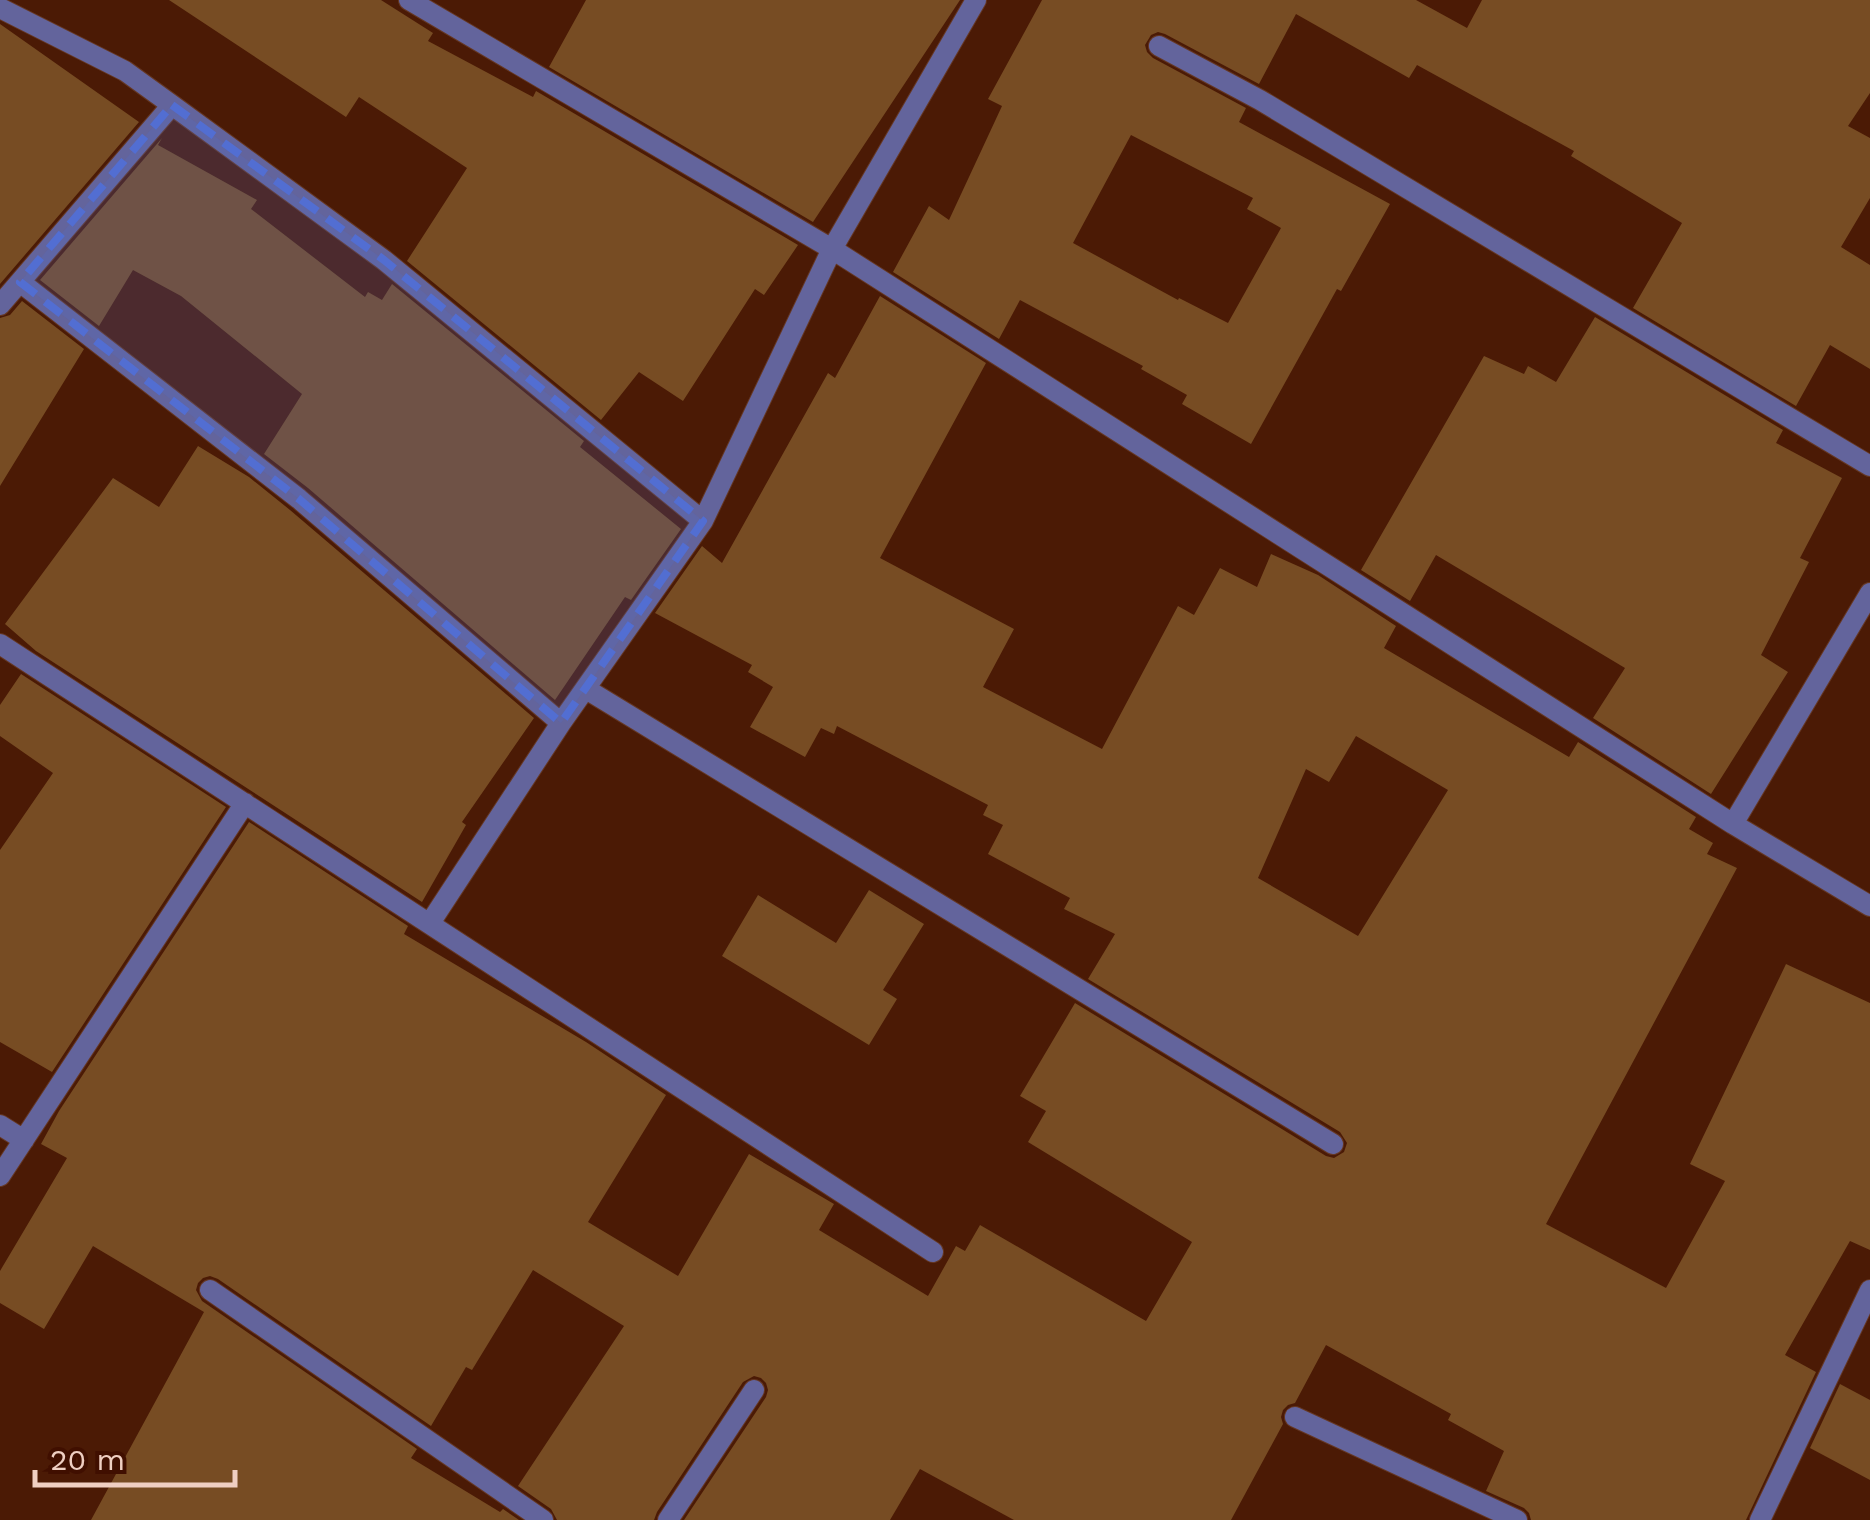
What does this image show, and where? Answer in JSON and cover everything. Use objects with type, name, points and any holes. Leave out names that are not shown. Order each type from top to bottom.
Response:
[{"type":"street","points":[[409,0],[832,249],[1733,824],[1870,906]]},
{"type":"street","points":[[430,924],[561,723],[702,522],[832,249],[976,0]]},
{"type":"street","points":[[0,8],[124,71],[384,260],[702,522]]},
{"type":"street","points":[[1159,46],[1275,109],[1870,466]]},
{"type":"street","points":[[0,305],[172,105]]},
{"type":"street","points":[[20,282],[300,499],[561,723]]},
{"type":"street","points":[[1733,824],[1870,593]]},
{"type":"street","points":[[0,644],[933,1252]]},
{"type":"street","points":[[586,689],[1333,1144]]},
{"type":"street","points":[[0,1176],[245,803]]},
{"type":"street","points":[[0,1126],[24,1140]]},
{"type":"street","points":[[210,1290],[543,1520]]},
{"type":"street","points":[[1760,1520],[1870,1290]]},
{"type":"street","points":[[668,1520],[754,1390]]},
{"type":"street","points":[[1294,1417],[1516,1520]]},
{"type":"highlighted area","points":[[172,105],[384,260],[703,521],[561,723],[299,499],[20,282]]},
{"type":"building","points":[[169,0],[381,0],[433,33],[428,41],[533,97],[536,91],[798,245],[764,295],[755,289],[683,401],[639,372],[601,420],[407,261],[467,168],[359,97],[346,117]]},
{"type":"building","points":[[586,0],[960,0],[813,222],[549,67]]},
{"type":"building","points":[[1042,0],[1416,0],[1467,28],[1482,0],[1870,0],[1870,93],[1848,126],[1870,138],[1870,198],[1841,247],[1870,265],[1870,369],[1830,345],[1796,406],[1633,308],[1682,223],[1571,156],[1574,151],[1417,65],[1409,78],[1296,14],[1259,84],[1158,32],[1145,45],[1147,52],[1246,108],[1239,122],[1390,204],[1341,291],[1337,289],[1251,444],[1182,404],[1187,395],[1141,369],[1143,366],[1020,300],[999,339],[893,272],[929,206],[949,220],[1002,106],[988,99]],"holes":[[[1131,135],[1253,198],[1247,209],[1281,228],[1228,323],[1073,243]]]},
{"type":"building","points":[[0,24],[139,122],[0,284]]},
{"type":"building","points":[[162,138],[158,145],[257,200],[251,209],[365,297],[368,292],[382,300],[392,284],[584,441],[580,447],[681,529],[631,600],[625,597],[555,700],[264,454],[302,394],[181,296],[133,270],[99,326],[40,280]]},
{"type":"building","points":[[880,296],[986,363],[880,558],[1014,629],[983,687],[1102,749],[1178,606],[1194,615],[1220,568],[1257,587],[1271,554],[1318,575],[1396,626],[1384,648],[1569,757],[1578,742],[1696,817],[1689,829],[1713,843],[1707,854],[1737,868],[1546,1224],[1666,1288],[1725,1181],[1690,1164],[1786,964],[1870,1003],[1870,1250],[1850,1241],[1785,1355],[1816,1372],[1746,1520],[1531,1520],[1524,1508],[1486,1491],[1504,1451],[1448,1420],[1451,1414],[1326,1345],[1295,1403],[1283,1410],[1283,1424],[1231,1520],[1014,1520],[920,1469],[890,1520],[684,1520],[766,1397],[766,1383],[754,1376],[743,1382],[654,1520],[557,1520],[551,1509],[518,1486],[624,1326],[533,1270],[472,1370],[466,1367],[431,1426],[218,1279],[203,1278],[196,1290],[202,1301],[417,1449],[411,1458],[519,1520],[91,1520],[204,1312],[93,1246],[44,1329],[0,1303],[0,1271],[67,1158],[41,1144],[59,1111],[249,822],[408,926],[404,934],[586,1042],[666,1095],[588,1222],[678,1276],[749,1154],[834,1204],[819,1230],[928,1296],[956,1246],[965,1251],[980,1225],[1146,1321],[1192,1242],[1028,1142],[1046,1111],[1020,1096],[1075,1003],[1326,1156],[1334,1158],[1344,1152],[1347,1143],[1340,1132],[1088,979],[1115,934],[1064,909],[1070,898],[988,854],[1003,825],[983,815],[988,805],[837,726],[834,734],[821,728],[805,757],[750,727],[773,687],[748,672],[752,665],[655,613],[702,546],[722,563],[828,373],[835,378]],"holes":[[[1356,736],[1448,790],[1358,936],[1258,878],[1306,769],[1329,782]]]},
{"type":"building","points":[[22,301],[84,349],[0,486],[0,318],[10,315]]},
{"type":"building","points":[[1595,317],[1783,430],[1776,443],[1842,478],[1800,558],[1809,562],[1761,655],[1788,672],[1711,794],[1593,718],[1625,668],[1436,555],[1410,601],[1361,570],[1484,356],[1524,374],[1528,366],[1556,382]]},
{"type":"building","points":[[198,446],[249,477],[290,510],[534,718],[462,822],[466,825],[422,902],[36,651],[5,624],[113,478],[159,507]]},
{"type":"building","points":[[21,674],[226,807],[52,1072],[0,1042],[0,850],[53,773],[0,736],[0,705]]},
{"type":"building","points":[[869,890],[924,924],[883,990],[897,999],[869,1045],[722,956],[758,895],[836,943]]},
{"type":"building","points":[[1840,1384],[1870,1400],[1870,1480],[1810,1448]]}]
